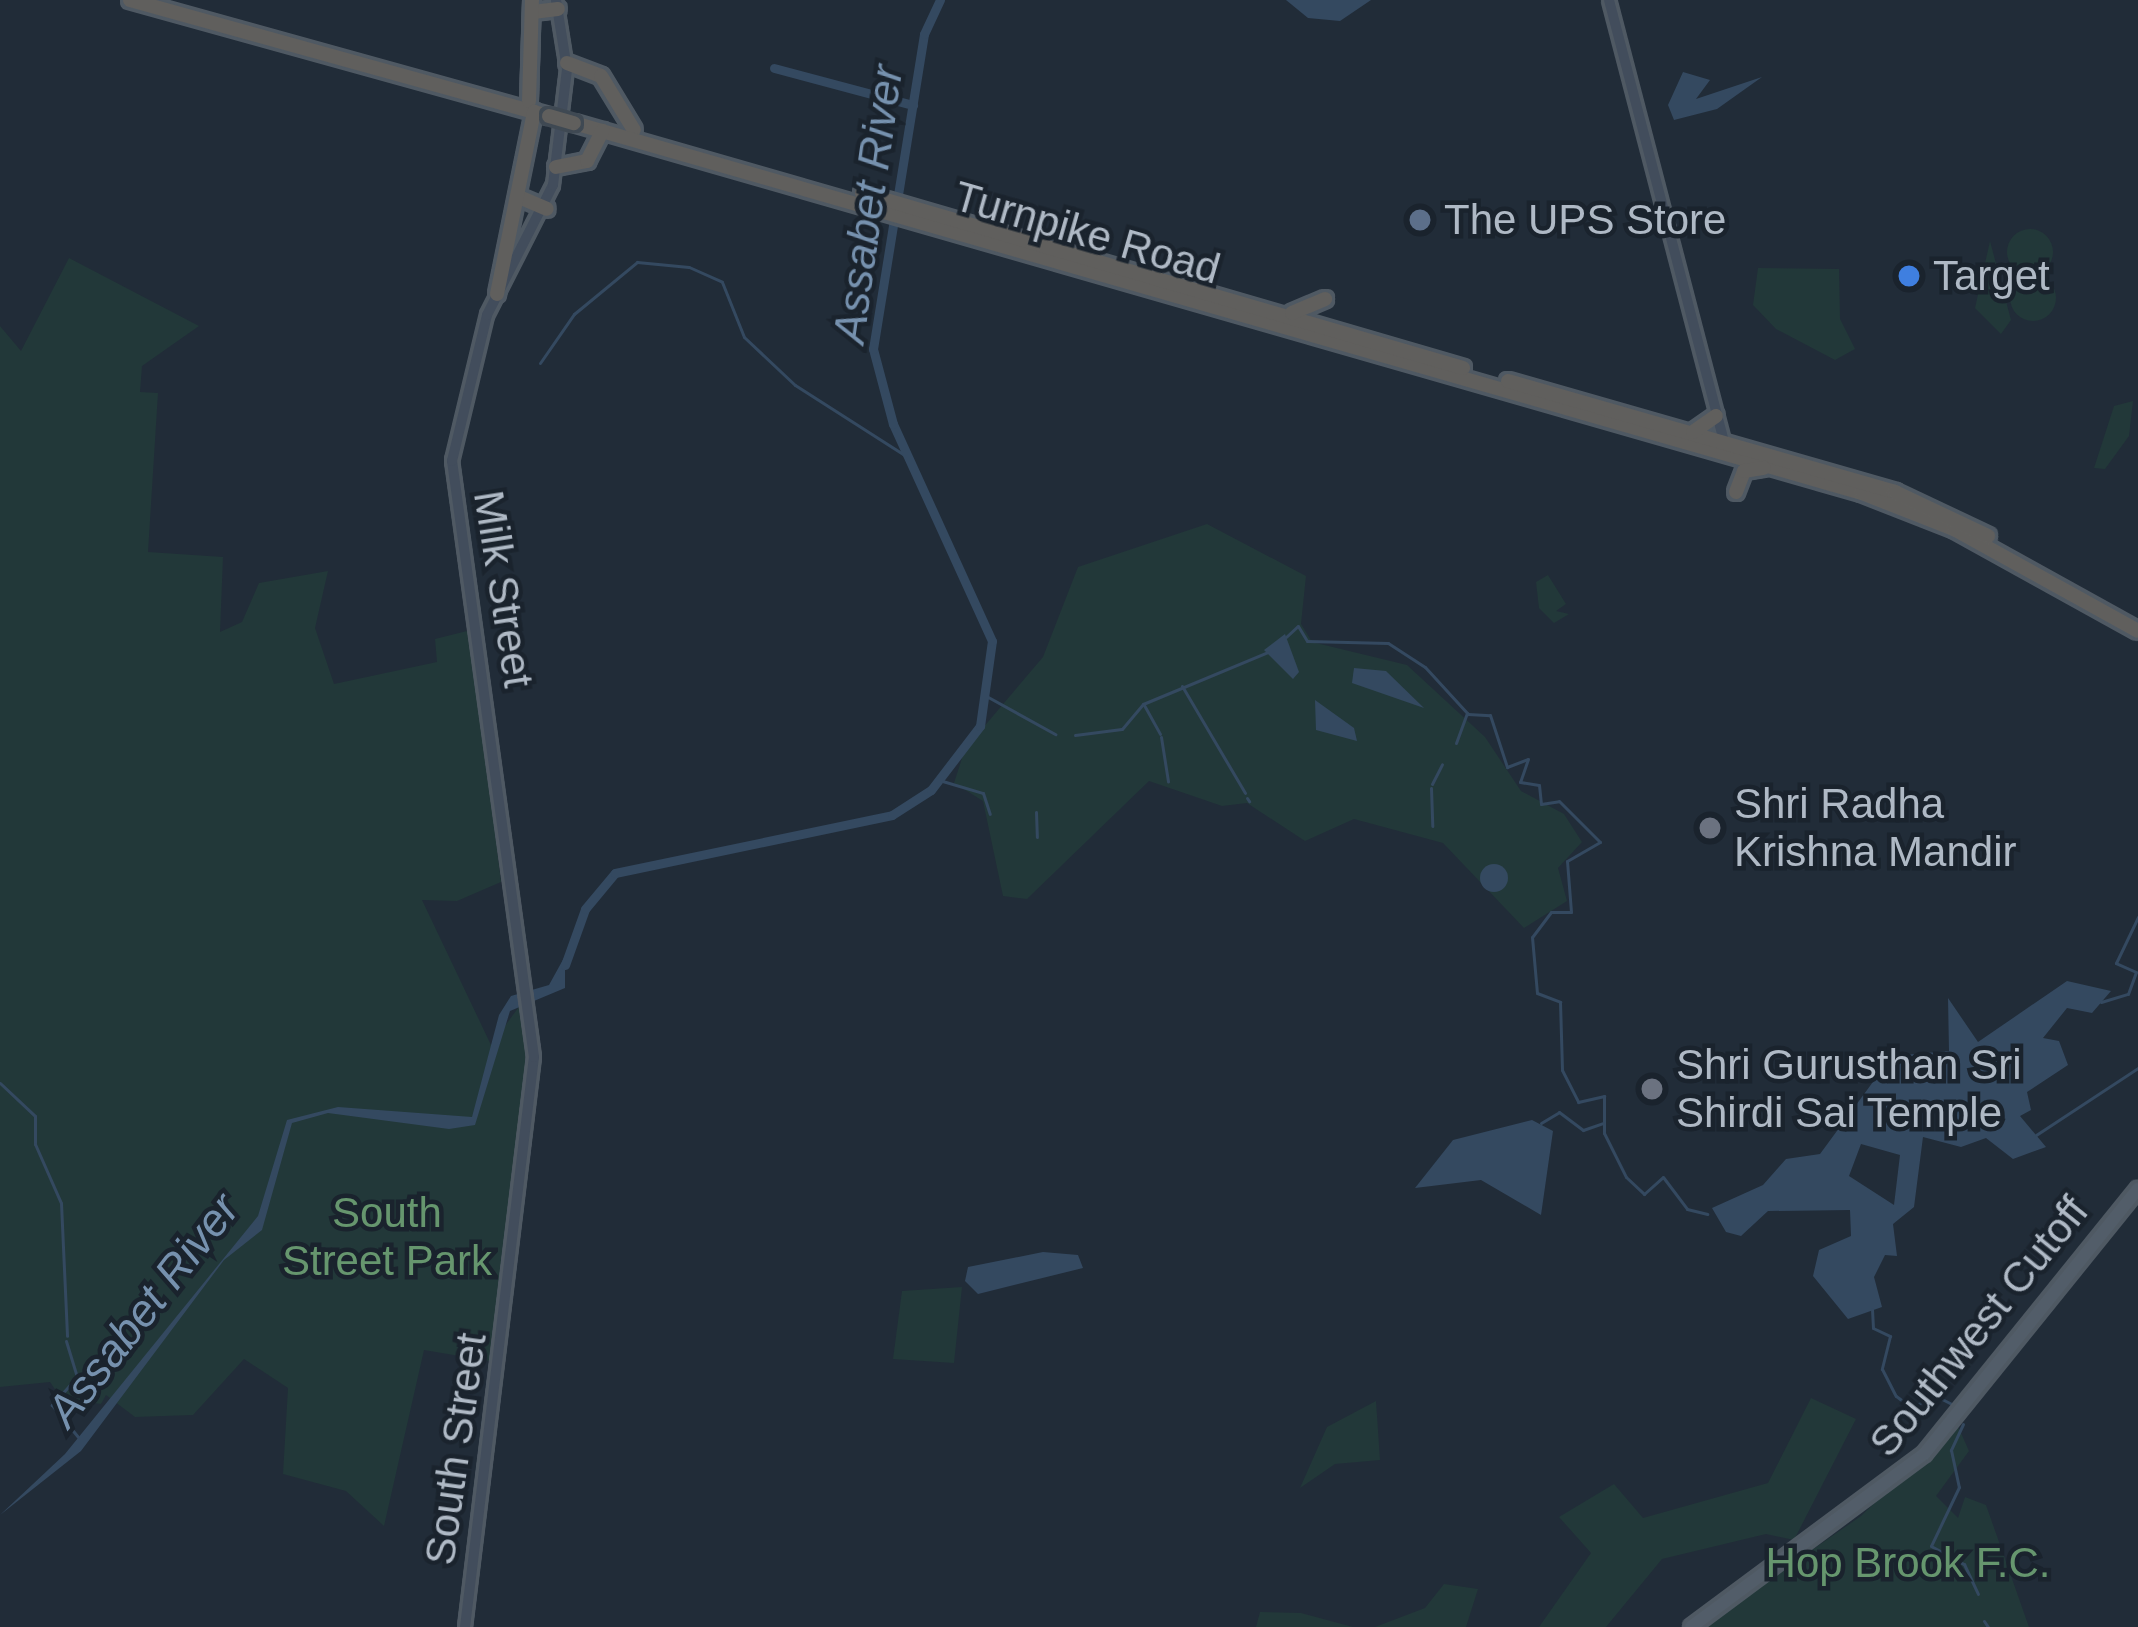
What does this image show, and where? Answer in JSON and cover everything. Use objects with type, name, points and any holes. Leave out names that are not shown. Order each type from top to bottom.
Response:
[{"type":"highway","name":"Turnpike Road","points":[[130,0],[1288,314],[1692,433],[1776,469],[1912,511],[2018,558]]},
{"type":"highway","name":"Turnpike Road","points":[[155,0],[541,109]]},
{"type":"highway","points":[[497,294],[541,109],[532,6],[557,4]]},
{"type":"highway","points":[[567,63],[596,72],[609,99],[634,130]]},
{"type":"highway","points":[[556,167],[587,161],[609,99]]},
{"type":"highway","name":"Turnpike Road","points":[[597,124],[634,130],[1725,448],[1895,492],[2018,558]]},
{"type":"highway","points":[[519,197],[547,208]]},
{"type":"highway","points":[[1288,314],[1325,298]]},
{"type":"highway","points":[[1692,433],[1716,416]]},
{"type":"highway","points":[[1736,492],[1744,471],[1776,469]]},
{"type":"highway","points":[[2018,558],[2138,622]]},
{"type":"highway","points":[[2018,558],[2138,631]]},
{"type":"main road","points":[[1609,0],[1725,448]]},
{"type":"main road","name":"Milk Street","points":[[528,993],[526,948],[451,504],[458,420],[497,294],[547,208],[556,167],[567,63],[557,4]]},
{"type":"main road","name":"South Street","points":[[466,1627],[532,1124],[528,993]]},
{"type":"main road","name":"Southwest Cutoff","points":[[1691,1627],[1924,1454],[2138,1189]]},
{"type":"green space","points":[[2030,229],[2046,236],[2053,252],[2046,268],[2030,275],[2014,268],[2007,252],[2014,236]]},
{"type":"green space","points":[[1990,241],[2011,320],[2001,334],[1975,308]]},
{"type":"green space","name":"South Street Park","points":[[69,258],[199,326],[142,366],[140,392],[158,393],[148,552],[223,557],[220,632],[242,622],[259,583],[328,571],[315,628],[334,684],[437,662],[435,639],[471,630],[501,882],[457,901],[422,900],[491,1045],[529,993],[532,1125],[501,1363],[424,1350],[384,1526],[346,1491],[283,1474],[288,1388],[244,1359],[193,1415],[135,1417],[106,1395],[101,1404],[61,1398],[50,1382],[0,1387],[0,326],[21,351]]},
{"type":"green space","points":[[1758,268],[1839,269],[1840,319],[1855,349],[1835,360],[1776,329],[1753,305]]},
{"type":"green space","points":[[2033,275],[2049,282],[2056,298],[2049,314],[2033,321],[2017,314],[2010,298],[2017,282]]},
{"type":"green space","points":[[2133,401],[2129,436],[2105,469],[2094,468],[2114,406]]},
{"type":"green space","points":[[1207,524],[1306,576],[1301,624],[1312,642],[1407,665],[1485,737],[1521,791],[1564,814],[1582,842],[1558,868],[1567,901],[1524,928],[1443,843],[1354,819],[1305,841],[1247,803],[1222,806],[1149,781],[1027,899],[1003,896],[983,801],[954,783],[965,749],[1043,657],[1078,567]]},
{"type":"green space","points":[[1548,575],[1566,604],[1556,611],[1569,614],[1554,623],[1539,608],[1536,582]]},
{"type":"green space","points":[[962,1287],[954,1363],[893,1359],[902,1291]]},
{"type":"green space","name":"Hop Brook F.C.","points":[[1811,1398],[1856,1419],[1794,1540],[1766,1534],[1662,1559],[1606,1627],[1539,1627],[1591,1553],[1559,1517],[1614,1484],[1643,1518],[1768,1483]]},
{"type":"green space","points":[[1376,1401],[1380,1460],[1335,1464],[1300,1488],[1327,1427]]},
{"type":"green space","name":"Hop Brook F.C.","points":[[1957,1424],[1969,1451],[1936,1496],[1958,1518],[1965,1497],[1986,1505],[2029,1627],[1701,1627],[1861,1516]]},
{"type":"green space","points":[[1444,1584],[1478,1589],[1466,1627],[1375,1627],[1425,1608]]},
{"type":"green space","points":[[1260,1612],[1301,1613],[1353,1627],[1256,1627]]},
{"type":"water","points":[[1286,0],[1371,0],[1340,21],[1308,18]]},
{"type":"water","points":[[1683,72],[1710,80],[1696,99],[1762,77],[1717,109],[1674,120],[1668,105]]},
{"type":"water","points":[[1285,634],[1299,672],[1293,679],[1264,650]]},
{"type":"water","points":[[1354,668],[1386,671],[1424,708],[1352,683]]},
{"type":"water","points":[[1315,700],[1354,728],[1357,741],[1316,730]]},
{"type":"water","points":[[1494,864],[1504,868],[1508,878],[1504,888],[1494,892],[1484,888],[1480,878],[1484,868]]},
{"type":"water","points":[[565,956],[565,988],[510,1011],[475,1125],[449,1129],[328,1113],[292,1123],[262,1230],[224,1260],[81,1451],[0,1515],[65,1454],[258,1216],[287,1120],[338,1107],[472,1117],[499,1015],[511,996],[549,985]]},
{"type":"water","points":[[2067,981],[2111,991],[2092,1013],[2067,1008],[2043,1038],[2059,1041],[2068,1065],[2027,1092],[2031,1110],[2020,1116],[2046,1147],[2013,1159],[1986,1138],[1961,1147],[1923,1137],[1914,1207],[1893,1224],[1897,1256],[1885,1255],[1874,1277],[1882,1307],[1848,1319],[1813,1276],[1819,1250],[1851,1236],[1850,1210],[1768,1211],[1741,1236],[1726,1232],[1712,1208],[1763,1185],[1786,1159],[1820,1154],[1892,1056],[1949,1051],[1948,998],[1978,1042]],"holes":[[[1861,1144],[1900,1155],[1894,1205],[1849,1176]]]},
{"type":"water","points":[[1532,1120],[1553,1131],[1541,1215],[1481,1180],[1415,1188],[1453,1140]]},
{"type":"water","points":[[1043,1252],[1078,1255],[1083,1268],[978,1294],[965,1281],[968,1267]]},
{"type":"waterway","name":"Assabet River","points":[[565,965],[585,909],[615,873],[892,815],[931,790],[980,726],[992,641],[893,424],[873,349],[924,34],[940,0]]},
{"type":"waterway","points":[[774,68],[913,105]]},
{"type":"waterway","points":[[540,363],[574,314],[637,262],[689,267],[722,282],[744,337],[795,385],[909,458]]},
{"type":"waterway","points":[[1286,637],[1298,626],[1307,641],[1388,643],[1425,667],[1468,714],[1490,715],[1507,767],[1528,759],[1520,782],[1539,785],[1541,804],[1559,801],[1600,842],[1567,861],[1571,912],[1551,912],[1532,937],[1537,993],[1560,1002],[1562,1070],[1578,1102],[1604,1096],[1604,1133],[1626,1177],[1644,1194],[1663,1177],[1687,1209],[1707,1214]]},
{"type":"waterway","points":[[1075,735],[1122,729],[1143,704],[1268,652]]},
{"type":"waterway","points":[[1182,686],[1245,793]]},
{"type":"waterway","points":[[988,697],[1055,734]]},
{"type":"waterway","points":[[1144,705],[1160,734]]},
{"type":"waterway","points":[[1456,743],[1467,713]]},
{"type":"waterway","points":[[1161,737],[1168,781]]},
{"type":"waterway","points":[[1432,784],[1442,764]]},
{"type":"waterway","points":[[939,780],[983,793],[990,814]]},
{"type":"waterway","points":[[1431,788],[1432,826]]},
{"type":"waterway","points":[[1036,812],[1037,837]]},
{"type":"waterway","points":[[2101,1002],[2128,994],[2136,972],[2116,963],[2138,917]]},
{"type":"waterway","points":[[2036,1135],[2138,1068]]},
{"type":"waterway","points":[[0,1083],[35,1116],[35,1144],[61,1203],[67,1336]]},
{"type":"waterway","points":[[1541,1123],[1559,1112],[1583,1130],[1603,1123]]},
{"type":"waterway","points":[[1872,1309],[1873,1328],[1890,1336],[1882,1369],[1896,1396],[1912,1408],[1934,1395],[1954,1405]]},
{"type":"waterway","points":[[66,1341],[77,1377],[52,1405],[78,1437]]},
{"type":"waterway","points":[[1963,1424],[1951,1450],[1959,1487],[1931,1546],[1964,1564],[1978,1594]]},
{"type":"waterway","points":[[1984,1621],[1988,1627]]},
{"type":"place","name":"The UPS Store","points":[[1420,220]]},
{"type":"place","name":"Target","points":[[1909,276]]},
{"type":"place","name":"Shri Radha Krishna Mandir","points":[[1710,828]]},
{"type":"place","name":"Shri Gurusthan Sri Shirdi Sai Temple","points":[[1652,1089]]}]
